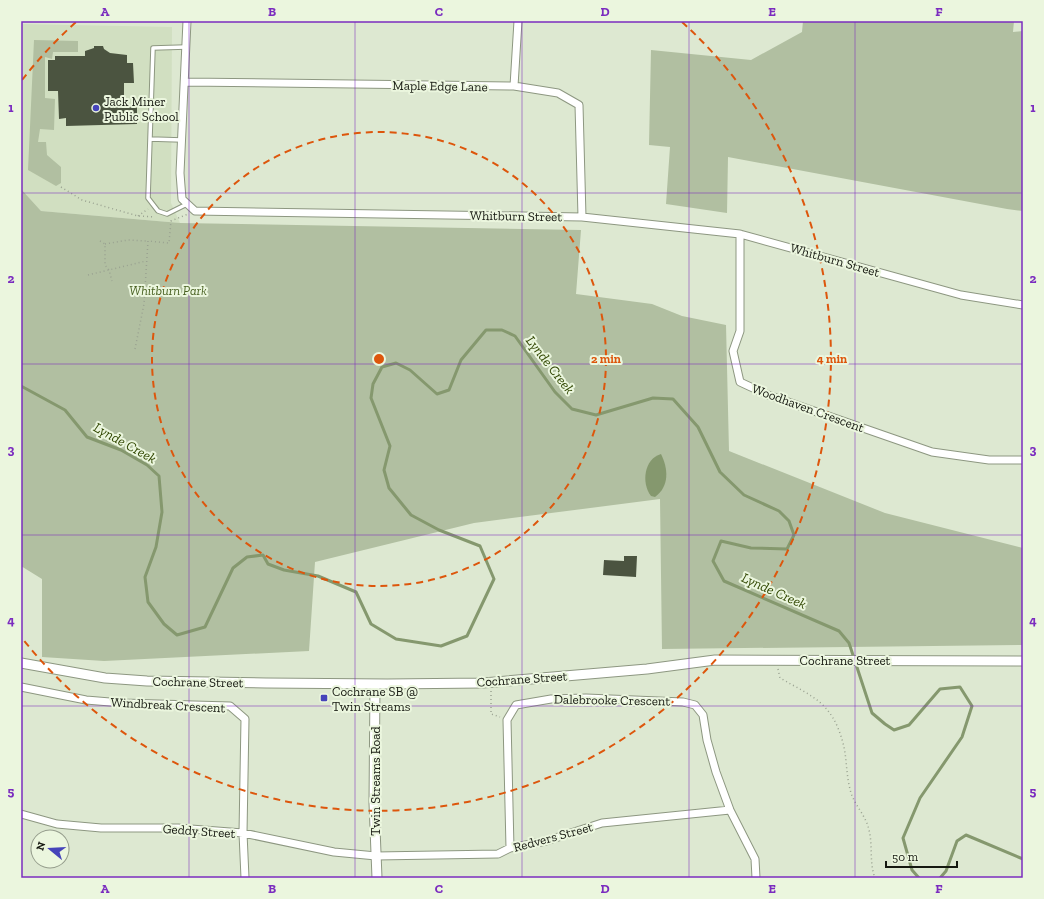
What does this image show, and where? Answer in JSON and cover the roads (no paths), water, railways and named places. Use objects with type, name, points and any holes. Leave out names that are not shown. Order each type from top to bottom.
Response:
[{"type":"street","points":[[187,21],[180,173],[182,200],[187,204]]},
{"type":"street","points":[[514,86],[518,21]]},
{"type":"street","name":"Maple Edge Lane","points":[[185,82],[514,86],[558,93],[579,105],[582,217]]},
{"type":"street","name":"Whitburn Street","points":[[187,204],[195,211],[582,217],[740,234],[961,295],[1023,305]]},
{"type":"street","name":"Woodhaven Crescent","points":[[740,234],[740,331],[733,352],[740,382],[768,395],[932,452],[989,460],[1023,460]]},
{"type":"street","name":"Cochrane Street","points":[[21,662],[105,678],[147,681],[375,684],[491,682],[647,669],[715,660],[1023,661]]},
{"type":"street","name":"Twin Streams Road","points":[[375,684],[374,803],[377,878]]},
{"type":"street","name":"Windbreak Crescent","points":[[21,687],[86,700],[122,703],[230,706],[245,719],[243,833]]},
{"type":"street","name":"Dalebrooke Crescent","points":[[510,848],[507,720],[516,705],[551,698],[637,699],[683,702],[695,705],[703,715],[707,740],[716,772],[730,810],[755,859],[756,878]]},
{"type":"street","name":"Redvers Street","points":[[376,856],[498,854],[510,848],[546,841],[602,823],[730,810]]},
{"type":"street","name":"Geddy Street","points":[[21,814],[57,824],[101,828],[178,828],[243,833],[334,852],[376,856]]},
{"type":"street","points":[[243,833],[245,878]]},
{"type":"lane","points":[[186,47],[153,48],[148,198],[158,211],[167,214],[187,204]]},
{"type":"lane","points":[[150,139],[182,140]]},
{"type":"waterway","name":"Lynde Creek","points":[[21,386],[65,410],[87,437],[121,450],[147,465],[159,476],[162,512],[156,547],[145,577],[148,602],[164,624],[177,635],[205,627],[233,568],[247,557],[263,555],[268,564],[284,570],[318,576],[356,592],[371,624],[396,639],[441,646],[467,636],[494,579],[480,546],[439,530],[411,515],[389,488],[384,470],[390,446],[371,398],[373,384],[382,367],[396,363],[410,370],[437,394],[449,390],[461,360],[486,330],[502,330],[515,336],[555,392],[572,409],[596,415],[653,398],[673,399],[698,427],[720,472],[744,495],[779,511],[789,521],[794,535],[787,549],[751,548],[721,541],[713,561],[724,581],[839,631],[849,643],[872,713],[894,730],[909,725],[940,689],[960,687],[972,706],[962,737],[920,798],[903,838],[912,870],[919,878]]},
{"type":"waterway","name":"Lynde Creek","points":[[940,878],[946,871],[957,841],[966,835],[1023,859]]},
{"type":"place","name":"Jack Miner Public School","points":[[96,108]]},
{"type":"place","name":"Cochrane SB @ Twin Streams","points":[[324,698]]},
{"type":"park label","name":"Whitburn Park","points":[[168,290]]}]
